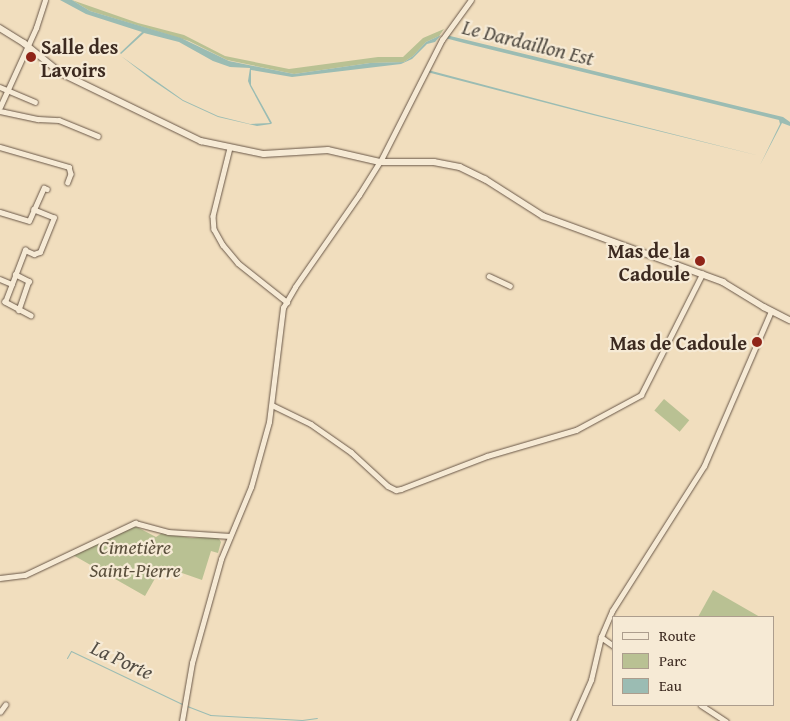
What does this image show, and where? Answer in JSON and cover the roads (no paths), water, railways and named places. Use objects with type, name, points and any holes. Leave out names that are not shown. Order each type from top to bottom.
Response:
[{"type":"street","points":[[0,107],[45,0]]},
{"type":"street","points":[[182,721],[192,663],[230,536],[250,487],[272,406],[281,317],[287,302],[380,162],[442,40],[470,0]]},
{"type":"street","points":[[0,28],[27,46],[54,68],[127,103],[195,139],[264,154],[328,150],[380,162],[434,162],[460,167],[485,179],[543,216],[723,282],[771,311],[790,320]]},
{"type":"street","points":[[0,87],[35,102]]},
{"type":"street","points":[[0,111],[38,119],[55,119],[98,136]]},
{"type":"street","points":[[0,147],[69,167],[71,174],[68,182]]},
{"type":"street","points":[[230,148],[214,211],[213,225],[220,240],[238,263],[287,302]]},
{"type":"street","points":[[0,212],[26,222],[30,220],[44,188],[47,189]]},
{"type":"street","points":[[31,316],[5,302],[25,250],[34,254],[40,252],[54,218],[34,210]]},
{"type":"street","points":[[16,274],[29,281],[19,310]]},
{"type":"street","points":[[272,406],[311,424],[351,452],[388,486],[396,490],[401,489],[487,456],[581,428],[641,394],[702,274]]},
{"type":"street","points":[[489,276],[510,286]]},
{"type":"street","points":[[0,279],[12,284]]},
{"type":"street","points":[[573,721],[591,680],[601,637],[617,603],[704,466],[771,311]]},
{"type":"street","points":[[0,578],[25,576],[136,524],[168,532],[230,536]]},
{"type":"street","points":[[601,637],[612,645]]},
{"type":"street","points":[[0,712],[6,705]]},
{"type":"street","points":[[703,706],[726,721]]},
{"type":"water","points":[[60,0],[72,0],[90,11],[181,38],[229,61],[294,74],[370,63],[404,62],[413,56],[426,42],[441,35],[435,42],[427,44],[412,59],[401,64],[292,77],[251,70],[251,85],[272,123],[257,126],[218,117],[183,101],[121,56],[183,100],[218,116],[250,124],[270,123],[248,81],[250,68],[230,67],[213,61],[179,42],[144,33],[121,54],[142,32],[86,14]]},
{"type":"water","points":[[446,35],[783,117],[790,122],[790,126],[782,123],[760,165],[780,124],[779,120],[464,43],[445,38]]},
{"type":"water","points":[[428,70],[594,114],[760,156],[427,72]]},
{"type":"waterway","name":"La Porte","points":[[67,658],[71,651],[182,704]]},
{"type":"waterway","name":"La Porte","points":[[187,706],[210,715],[302,720],[317,718]]},
{"type":"place","name":"Salle des Lavoirs","points":[[31,57]]},
{"type":"place","name":"Mas de la Cadoule","points":[[700,261]]},
{"type":"place","name":"Mas de Cadoule","points":[[757,342]]},
{"type":"water label","name":"Le Dardaillon Est","points":[[528,43]]},
{"type":"park label","name":"Cimetière Saint-Pierre","points":[[135,558]]}]
